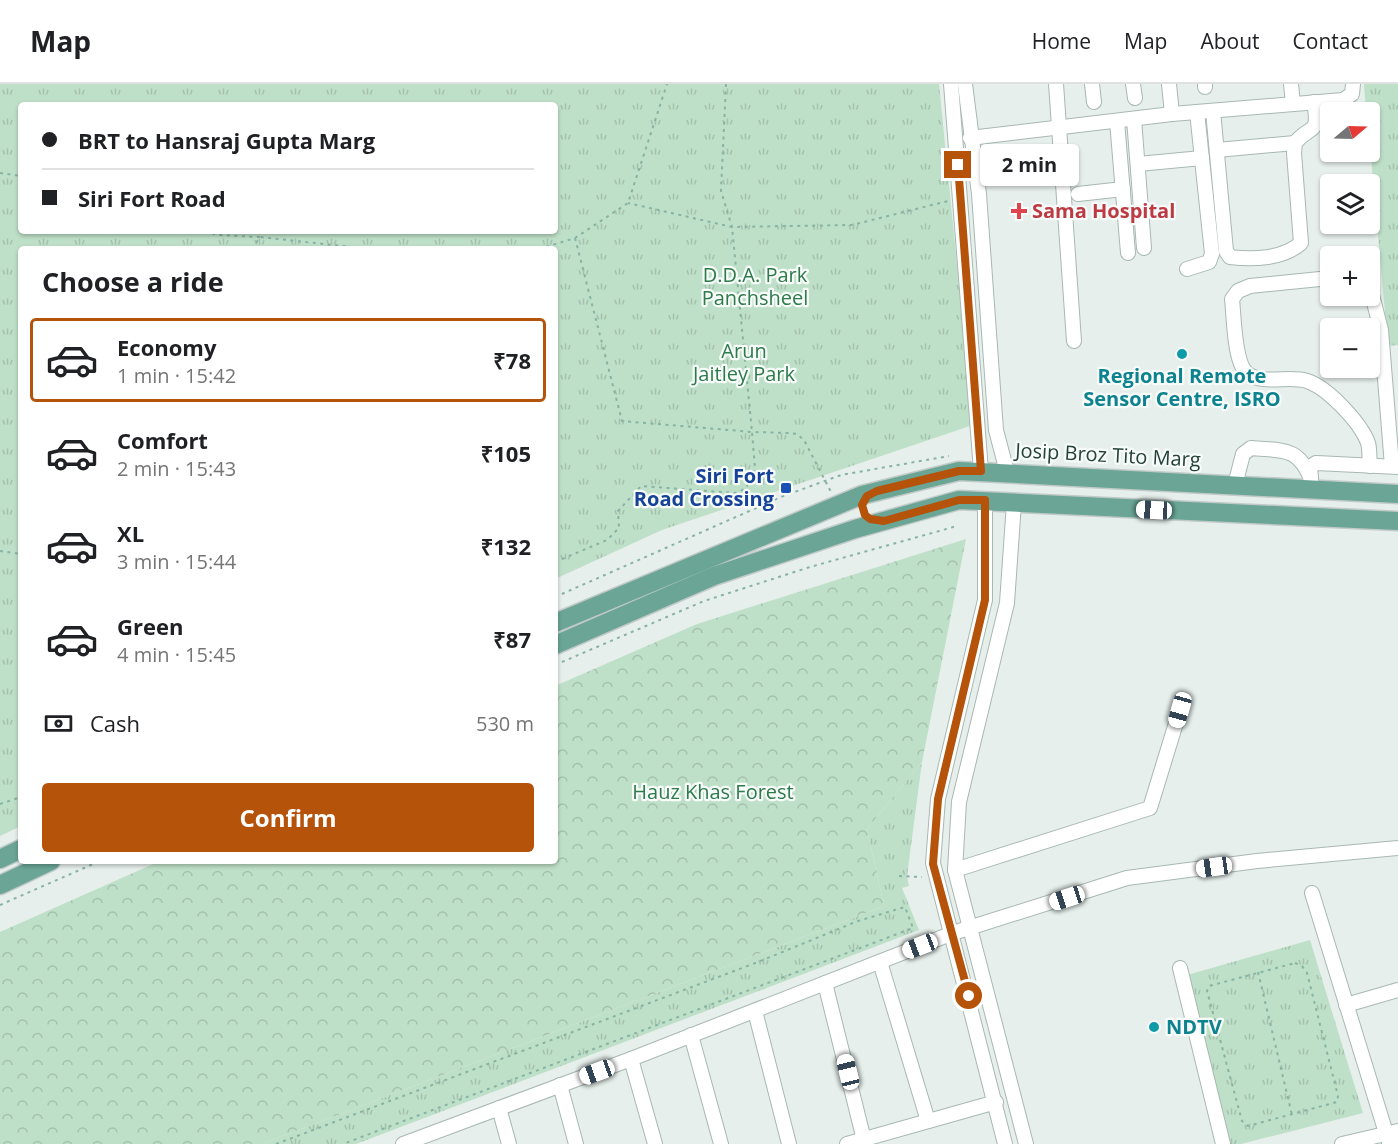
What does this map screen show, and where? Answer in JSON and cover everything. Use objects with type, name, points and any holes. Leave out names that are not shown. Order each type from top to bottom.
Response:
[{"type":"main road","name":"Josip Broz Tito Marg","points":[[558,622],[862,495],[959,471],[1235,485],[1310,484],[1398,494]]},
{"type":"main road","points":[[877,491],[864,501],[863,511],[870,519],[884,521]]},
{"type":"main road","points":[[558,644],[714,576],[884,521],[959,500],[1398,521]]},
{"type":"main road","points":[[0,859],[18,850]]},
{"type":"main road","points":[[0,885],[45,864]]},
{"type":"street","points":[[951,84],[981,471]]},
{"type":"street","points":[[965,84],[970,138],[979,194],[996,430],[1007,472]]},
{"type":"street","points":[[1056,84],[1074,341]]},
{"type":"street","points":[[1092,84],[1094,102]]},
{"type":"street","points":[[1169,84],[1172,114]]},
{"type":"street","points":[[1291,84],[1293,104]]},
{"type":"street","points":[[970,138],[1172,114],[1343,100],[1352,94],[1353,84]]},
{"type":"street","points":[[1217,150],[1295,143],[1314,129],[1317,122],[1314,102]]},
{"type":"street","points":[[1213,111],[1226,251],[1230,257],[1282,255],[1302,243],[1295,143]]},
{"type":"street","points":[[1187,269],[1209,262],[1212,254],[1197,112]]},
{"type":"street","points":[[1134,118],[1144,248]]},
{"type":"street","points":[[1117,121],[1128,253]]},
{"type":"street","points":[[1138,164],[1202,158]]},
{"type":"street","points":[[1078,194],[1123,189]]},
{"type":"street","points":[[1320,279],[1250,286],[1238,291],[1232,299],[1239,363],[1247,374],[1258,378],[1308,381],[1329,394],[1352,418],[1368,442],[1370,466]]},
{"type":"street","points":[[1310,484],[1310,467],[1316,463],[1395,466],[1381,330],[1375,306]]},
{"type":"street","points":[[1235,485],[1243,454],[1251,448],[1288,451],[1299,457],[1304,462],[1310,484]]},
{"type":"street","points":[[985,500],[985,600],[938,799],[933,864],[953,933],[1005,1144]]},
{"type":"street","points":[[1014,503],[1007,603],[959,801],[956,870],[973,928],[1026,1144]]},
{"type":"street","points":[[956,870],[1150,808],[1180,710]]},
{"type":"street","points":[[935,826],[957,826]]},
{"type":"street","points":[[404,1144],[429,1139],[499,1108],[953,933],[1127,879],[1269,860],[1398,848]]},
{"type":"street","points":[[1312,893],[1388,1137],[1342,1144]]},
{"type":"street","points":[[880,962],[928,1121]]},
{"type":"street","points":[[1180,968],[1223,1144]]},
{"type":"street","points":[[825,983],[864,1140]]},
{"type":"street","points":[[1346,1005],[1398,990]]},
{"type":"street","points":[[755,1011],[789,1144]]},
{"type":"street","points":[[691,1035],[721,1144]]},
{"type":"street","points":[[631,1059],[655,1144]]},
{"type":"street","points":[[560,1085],[576,1144]]},
{"type":"street","points":[[847,1144],[996,1102]]},
{"type":"street","points":[[499,1108],[508,1144]]},
{"type":"path","points":[[549,246],[575,238],[627,203],[667,84]]},
{"type":"path","points":[[558,561],[608,540],[619,528],[618,510],[641,486],[736,493],[746,488],[755,468],[732,227],[721,191],[726,84]]},
{"type":"path","points":[[0,173],[18,176]]},
{"type":"path","points":[[627,203],[732,227],[852,225],[951,201]]},
{"type":"path","points":[[213,234],[342,246]]},
{"type":"path","points":[[254,246],[260,237]]},
{"type":"path","points":[[575,238],[622,421],[797,434],[804,440],[823,475]]},
{"type":"path","points":[[558,596],[781,497],[841,475],[981,452]]},
{"type":"path","points":[[558,664],[704,601],[821,564],[957,526]]},
{"type":"path","points":[[0,551],[18,554]]},
{"type":"path","points":[[0,804],[18,798]]},
{"type":"path","points":[[0,905],[93,864]]},
{"type":"path","points":[[899,876],[937,878]]},
{"type":"path","points":[[276,1144],[747,966],[858,921],[905,907],[913,928],[898,936],[557,1066],[343,1144]]},
{"type":"path","points":[[1295,963],[1302,966],[1307,973],[1338,1096],[1332,1105],[1244,1125],[1207,991],[1212,983],[1258,972],[1295,963]]},
{"type":"path","points":[[1258,972],[1292,1115]]},
{"type":"path","points":[[423,1113],[425,1118]]},
{"type":"green space","name":"D.D.A. Park Panchsheel","points":[[0,84],[939,84],[973,425],[662,530],[558,578],[558,246],[18,246],[18,827],[0,836]]},
{"type":"green space","points":[[1364,84],[1398,84],[1398,345],[1388,346],[1378,234],[1380,234],[1380,174],[1373,174],[1371,162],[1380,162],[1380,102],[1365,102]]},
{"type":"green space","name":"Hauz Khas Forest","points":[[966,539],[922,762],[867,829],[884,906],[262,1144],[0,1144],[0,932],[153,864],[558,864],[558,685],[697,624]]},
{"type":"green space","points":[[922,762],[907,876],[909,886],[902,888],[919,930],[356,1144],[262,1144],[884,906],[867,829]]},
{"type":"green space","points":[[1310,940],[1363,1113],[1241,1144],[1231,1144],[1187,975]]},
{"type":"place","name":"Sama Hospital","points":[[1019,211]]},
{"type":"place","name":"Regional Remote Sensor Centre, ISRO","points":[[1182,354]]},
{"type":"place","name":"Siri Fort Road Crossing","points":[[786,488]]},
{"type":"place","name":"NDTV","points":[[1154,1027]]},
{"type":"route","points":[[958,165],[981,471],[959,471],[877,491],[867,496],[862,505],[865,515],[870,519],[884,521],[959,500],[985,500],[985,600],[938,799],[933,864],[969,996]]},
{"type":"park label","name":"Arun Jaitley Park","points":[[744,362]]}]
